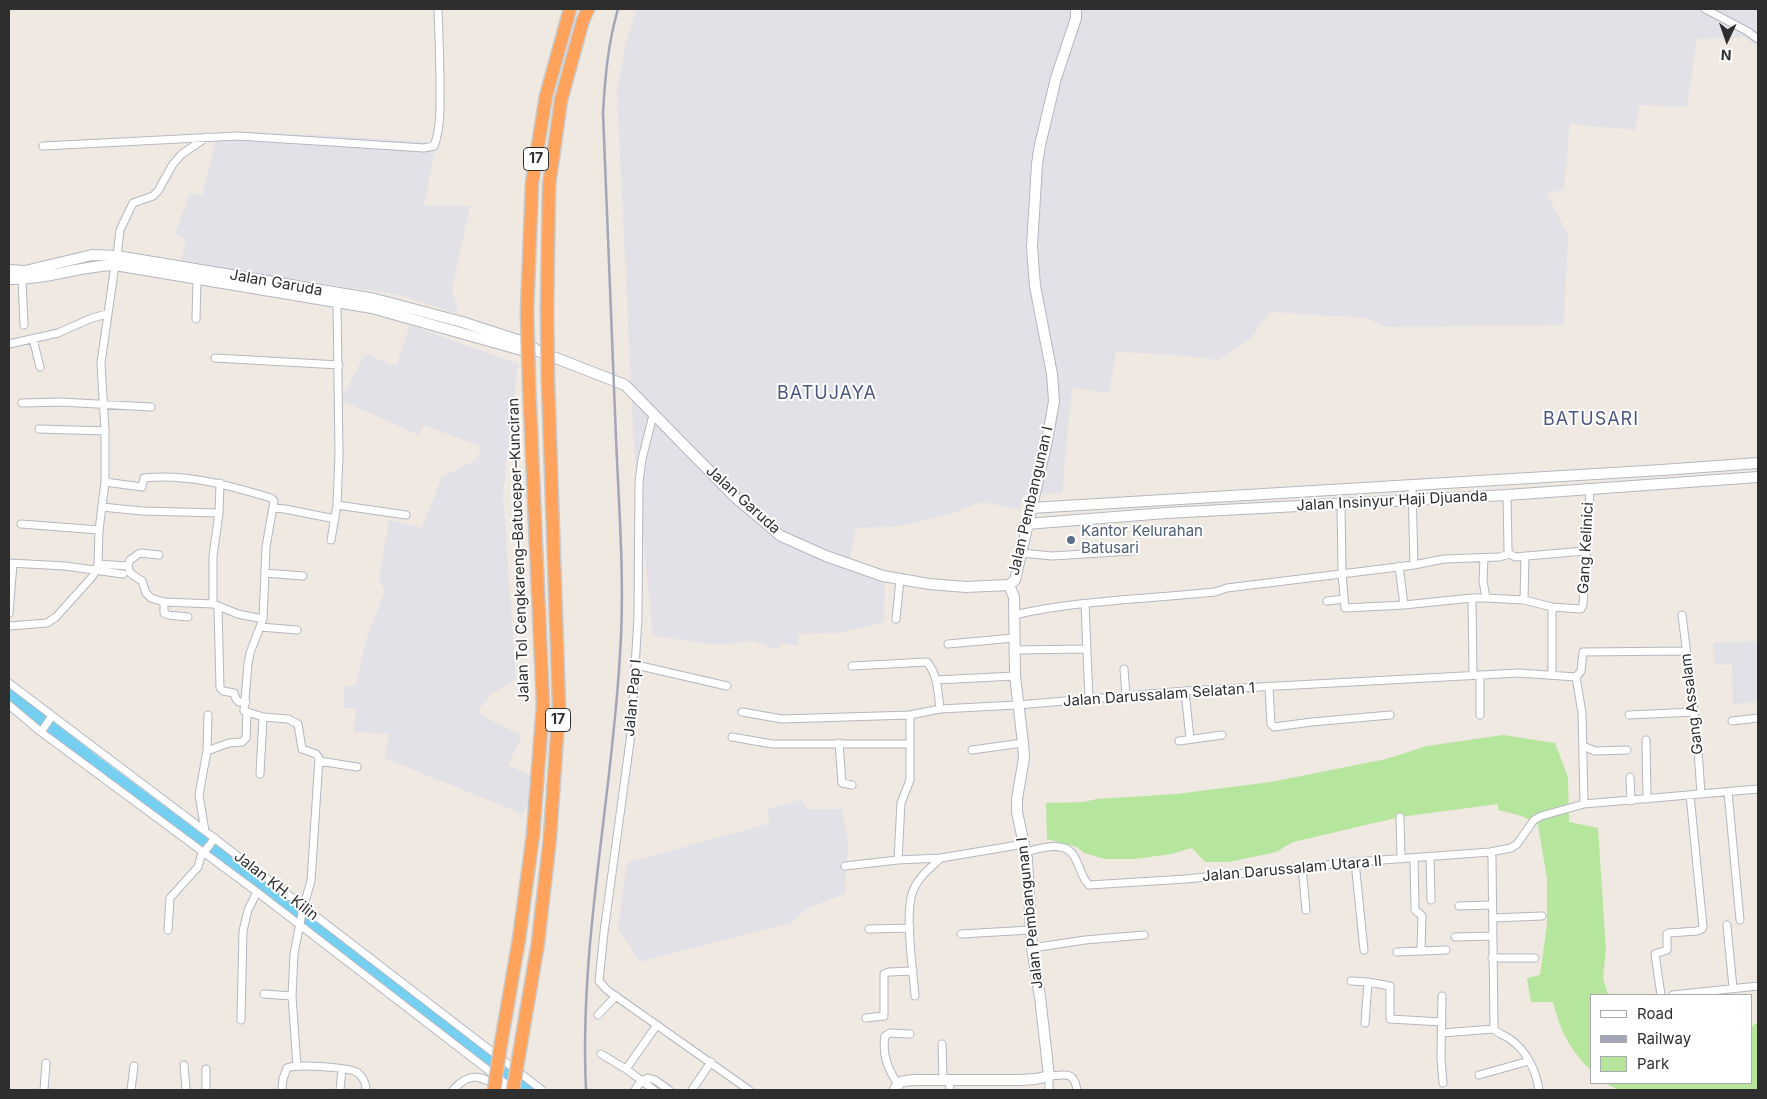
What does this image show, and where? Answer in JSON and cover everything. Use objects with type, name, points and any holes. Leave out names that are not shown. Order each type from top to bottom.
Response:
[{"type":"highway","name":"Jalan Tol Cengkareng–Batuceper–Kunciran","points":[[494,1090],[520,939],[533,836],[543,705],[529,384],[528,312],[532,183],[546,96],[570,9]]},
{"type":"highway","name":"17","points":[[514,1090],[538,943],[550,837],[559,706],[548,382],[549,185],[561,100],[583,20],[588,9]]},
{"type":"main road","name":"Jalan Pembangunan I","points":[[1049,1076],[1030,930],[1025,848],[1017,812],[1017,799],[1024,758],[1014,676],[1014,597],[1009,585],[1015,580],[1054,402],[1052,374],[1034,286],[1032,247],[1037,164],[1040,145],[1056,78],[1076,18],[1076,9]]},
{"type":"main road","name":"Jalan Garuda","points":[[9,270],[25,271],[92,255],[198,279],[220,278]]},
{"type":"main road","name":"Jalan Garuda","points":[[9,278],[28,279],[116,261],[373,303],[462,322],[527,343],[538,351],[625,386],[736,498],[781,536],[834,559],[882,576],[928,584],[966,587],[1009,585]]},
{"type":"main road","name":"Jalan Garuda","points":[[251,283],[337,302],[373,303],[524,352],[538,351]]},
{"type":"main road","points":[[458,332],[462,322]]},
{"type":"main road","name":"Jalan Insinyur Haji Djuanda","points":[[1031,508],[1758,463]]},
{"type":"main road","points":[[1667,470],[1664,472],[1668,483]]},
{"type":"main road","name":"Jalan Insinyur Haji Djuanda","points":[[1026,524],[1166,513],[1507,495],[1758,476]]},
{"type":"main road","points":[[896,1087],[902,1081],[914,1080],[947,1084],[1020,1080],[1049,1076]]},
{"type":"street","points":[[43,146],[238,136],[424,148],[434,146],[439,134],[440,121],[438,9]]},
{"type":"street","points":[[1705,9],[1758,39]]},
{"type":"street","points":[[128,566],[97,567],[11,564],[10,626],[47,623],[56,618],[92,578],[97,567],[104,482],[105,432],[101,363],[120,230],[133,203],[153,196],[158,191],[173,164],[182,154],[207,137]]},
{"type":"street","points":[[22,279],[24,325]]},
{"type":"street","points":[[196,319],[198,279]]},
{"type":"street","points":[[331,540],[337,505],[339,455],[337,302]]},
{"type":"street","points":[[9,344],[58,333],[92,318],[107,314]]},
{"type":"street","points":[[33,339],[40,367]]},
{"type":"street","points":[[215,358],[339,365]]},
{"type":"street","points":[[22,402],[151,407]]},
{"type":"street","name":"Jalan Pap I","points":[[616,996],[599,981],[631,734],[638,617],[639,482],[642,459],[653,415]]},
{"type":"street","points":[[39,429],[105,432]]},
{"type":"street","points":[[104,482],[142,487],[144,478],[160,476],[220,483],[271,498],[274,501],[266,547],[263,618],[250,653],[248,664],[244,711],[247,712],[246,738],[242,742],[229,743],[207,751]]},
{"type":"street","points":[[220,483],[219,513],[212,556],[220,688],[223,692],[234,693],[236,700],[239,702],[246,702]]},
{"type":"street","points":[[1412,485],[1414,565]]},
{"type":"street","name":"Gang Kelinici","points":[[1552,607],[1579,610],[1583,607],[1590,489]]},
{"type":"street","points":[[1507,495],[1508,550],[1510,554],[1515,557],[1585,551]]},
{"type":"street","points":[[1341,503],[1344,607],[1404,605],[1472,598],[1524,600],[1552,607],[1552,675]]},
{"type":"street","points":[[337,505],[406,515]]},
{"type":"street","points":[[102,507],[142,511],[219,513]]},
{"type":"street","points":[[273,508],[335,519]]},
{"type":"street","points":[[21,524],[99,530]]},
{"type":"street","points":[[1021,553],[1052,556],[1132,551]]},
{"type":"street","points":[[159,555],[140,553],[134,555],[128,566],[130,573],[142,581],[146,593],[151,598],[164,602],[216,605],[238,614],[263,618]]},
{"type":"street","points":[[1014,614],[1085,604],[1215,592],[1227,588],[1414,565],[1444,559],[1499,557],[1510,554]]},
{"type":"street","points":[[1524,600],[1525,556]]},
{"type":"street","points":[[1484,558],[1486,598]]},
{"type":"street","points":[[1399,566],[1404,605]]},
{"type":"street","points":[[97,567],[123,574]]},
{"type":"street","points":[[265,573],[304,576]]},
{"type":"street","points":[[896,619],[900,579]]},
{"type":"street","points":[[1472,598],[1480,715]]},
{"type":"street","points":[[1327,601],[1344,599]]},
{"type":"street","points":[[164,602],[164,613],[168,616],[188,617]]},
{"type":"street","points":[[1085,604],[1090,699]]},
{"type":"street","name":"Gang Assalam","points":[[1682,615],[1698,736],[1701,794]]},
{"type":"street","points":[[260,627],[297,630]]},
{"type":"street","points":[[948,644],[1014,638]]},
{"type":"street","points":[[1014,650],[1086,649]]},
{"type":"street","points":[[1584,804],[1582,713],[1576,677],[1581,671],[1584,652],[1686,651]]},
{"type":"street","points":[[852,666],[927,662],[932,668],[936,680],[940,709]]},
{"type":"street","points":[[636,665],[727,686]]},
{"type":"street","points":[[1124,669],[1126,696]]},
{"type":"street","name":"Jalan Darussalam Selatan 1","points":[[742,712],[782,719],[910,715],[940,709],[1017,705],[1185,691],[1269,688],[1519,673],[1576,677]]},
{"type":"street","points":[[936,680],[1014,676]]},
{"type":"street","name":"Jalan KH. Kilin","points":[[9,683],[50,717],[205,831],[209,845],[257,892],[301,924],[514,1090]]},
{"type":"street","points":[[1269,688],[1271,724],[1274,728],[1312,722],[1390,715]]},
{"type":"street","points":[[1185,691],[1190,739]]},
{"type":"street","name":"Jalan KH. Kilin","points":[[9,705],[303,910],[542,1090]]},
{"type":"street","points":[[247,712],[264,717],[288,719],[298,724],[302,750],[316,754],[320,761],[312,881],[303,910],[294,954],[292,996],[297,1066]]},
{"type":"street","points":[[1629,715],[1694,712]]},
{"type":"street","points":[[205,831],[199,795],[207,751],[208,715]]},
{"type":"street","points":[[898,860],[901,803],[910,780],[910,715]]},
{"type":"street","points":[[43,730],[50,717]]},
{"type":"street","points":[[260,774],[264,717]]},
{"type":"street","points":[[1732,721],[1758,718]]},
{"type":"street","points":[[1179,741],[1222,734]]},
{"type":"street","points":[[732,737],[772,744],[909,744]]},
{"type":"street","points":[[1646,740],[1647,799]]},
{"type":"street","points":[[839,743],[842,783],[852,785]]},
{"type":"street","points":[[972,750],[1023,743]]},
{"type":"street","points":[[1584,746],[1595,751],[1628,750]]},
{"type":"street","points":[[320,761],[357,767]]},
{"type":"street","points":[[1630,777],[1631,801]]},
{"type":"street","name":"Jalan Darussalam Utara II","points":[[1025,848],[1045,846],[1065,848],[1074,854],[1084,880],[1089,884],[1186,879],[1355,862],[1490,852],[1511,848],[1517,844],[1534,820],[1541,816],[1584,804],[1758,789]]},
{"type":"street","points":[[1728,792],[1740,920]]},
{"type":"street","points":[[1661,994],[1655,954],[1667,950],[1669,933],[1702,929],[1690,795]]},
{"type":"street","points":[[1400,818],[1401,859]]},
{"type":"street","points":[[168,930],[170,898],[198,866],[200,856],[209,845]]},
{"type":"street","points":[[845,866],[898,860],[941,858],[1025,848]]},
{"type":"street","points":[[1490,852],[1492,857],[1494,1029],[1510,1039],[1529,1061],[1537,1076],[1538,1090]]},
{"type":"street","points":[[1430,857],[1432,900]]},
{"type":"street","points":[[915,996],[910,928],[912,893],[921,878],[941,858]]},
{"type":"street","points":[[1414,858],[1415,910],[1422,916],[1421,950]]},
{"type":"street","points":[[1355,862],[1364,950]]},
{"type":"street","points":[[1302,867],[1306,910]]},
{"type":"street","points":[[241,1020],[243,930],[248,910],[257,892]]},
{"type":"street","points":[[1459,906],[1492,905]]},
{"type":"street","points":[[1493,918],[1542,916]]},
{"type":"street","points":[[1727,925],[1733,988]]},
{"type":"street","points":[[869,929],[910,928]]},
{"type":"street","points":[[961,934],[1030,930]]},
{"type":"street","points":[[1032,948],[1085,940],[1144,935]]},
{"type":"street","points":[[1455,937],[1492,936]]},
{"type":"street","points":[[1397,952],[1446,950]]},
{"type":"street","points":[[1492,958],[1535,958]]},
{"type":"street","points":[[866,1018],[884,1016],[884,974],[888,972],[913,971]]},
{"type":"street","points":[[1351,981],[1390,986],[1390,1019],[1442,1022]]},
{"type":"street","points":[[1365,1023],[1368,982]]},
{"type":"street","points":[[1682,994],[1758,986]]},
{"type":"street","points":[[264,994],[292,996]]},
{"type":"street","points":[[598,1015],[616,996],[749,1090]]},
{"type":"street","points":[[1442,996],[1441,1058],[1443,1083]]},
{"type":"street","points":[[626,1069],[657,1025]]},
{"type":"street","points":[[1442,1033],[1494,1029]]},
{"type":"street","points":[[896,1087],[886,1062],[885,1036],[890,1033],[910,1034]]},
{"type":"street","points":[[942,1044],[947,1084]]},
{"type":"street","points":[[601,1054],[626,1069],[654,1090]]},
{"type":"street","points":[[1479,1075],[1529,1061]]},
{"type":"street","points":[[692,1090],[711,1062]]},
{"type":"street","points":[[44,1090],[46,1063]]},
{"type":"street","points":[[184,1064],[186,1090]]},
{"type":"street","points":[[131,1090],[134,1066]]},
{"type":"street","points":[[282,1090],[287,1068],[297,1066],[357,1072],[364,1082],[366,1090]]},
{"type":"street","points":[[206,1069],[206,1090]]},
{"type":"street","points":[[340,1090],[342,1069]]},
{"type":"street","points":[[453,1090],[459,1083],[478,1076],[504,1090]]},
{"type":"street","points":[[1049,1090],[1049,1076],[1072,1076],[1077,1090]]},
{"type":"street","points":[[635,1090],[641,1081],[651,1078],[669,1090]]},
{"type":"shaded area","points":[[637,9],[1758,9],[1758,47],[1744,37],[1697,39],[1687,107],[1639,105],[1635,130],[1570,124],[1564,189],[1547,194],[1568,235],[1564,325],[1385,327],[1367,318],[1270,312],[1250,339],[1217,360],[1179,355],[1116,352],[1109,393],[1072,388],[1062,493],[1022,495],[1020,509],[981,502],[951,514],[900,526],[856,528],[849,561],[885,577],[884,622],[838,633],[798,634],[798,646],[781,643],[778,650],[753,641],[717,645],[653,636],[634,448],[617,93],[626,42]]},
{"type":"shaded area","points":[[218,133],[322,135],[436,143],[424,206],[470,206],[452,289],[459,314],[395,294],[249,273],[181,260],[186,238],[175,234],[190,193],[202,195]]},
{"type":"shaded area","points":[[410,325],[518,364],[503,494],[516,679],[490,695],[479,709],[482,716],[522,736],[508,765],[541,781],[523,814],[384,758],[389,734],[354,732],[356,708],[344,708],[344,687],[356,685],[366,640],[385,591],[379,580],[389,520],[422,528],[442,477],[476,460],[482,447],[424,425],[418,435],[341,400],[365,354],[396,366]]},
{"type":"shaded area","points":[[1758,641],[1758,702],[1733,704],[1732,664],[1714,665],[1713,643]]},
{"type":"shaded area","points":[[802,799],[807,809],[842,809],[848,844],[845,894],[807,908],[793,922],[639,962],[618,929],[627,863],[770,823],[767,809]]},
{"type":"green space","points":[[1503,735],[1555,743],[1568,777],[1569,822],[1598,828],[1606,950],[1603,978],[1608,994],[1590,994],[1590,1069],[1566,1039],[1553,1002],[1531,1002],[1527,978],[1540,975],[1547,924],[1547,879],[1538,825],[1522,816],[1498,810],[1498,804],[1400,817],[1293,842],[1276,852],[1229,862],[1205,862],[1192,848],[1171,854],[1135,859],[1105,859],[1084,853],[1077,847],[1047,839],[1046,803],[1083,802],[1097,799],[1176,794],[1271,782],[1386,759],[1427,746]]},
{"type":"green space","points":[[1758,1022],[1758,1090],[1619,1090],[1607,1084],[1752,1084],[1752,1026]]},
{"type":"waterway","points":[[9,696],[528,1090]]},
{"type":"railway","points":[[586,1090],[585,1035],[587,981],[597,872],[616,709],[622,600],[603,113],[608,61],[618,9]]},
{"type":"place","name":"Kantor Kelurahan Batusari","points":[[1071,540]]},
{"type":"district","name":"BATUJAYA","points":[[827,394]]},
{"type":"district","name":"BATUSARI","points":[[1591,420]]}]
